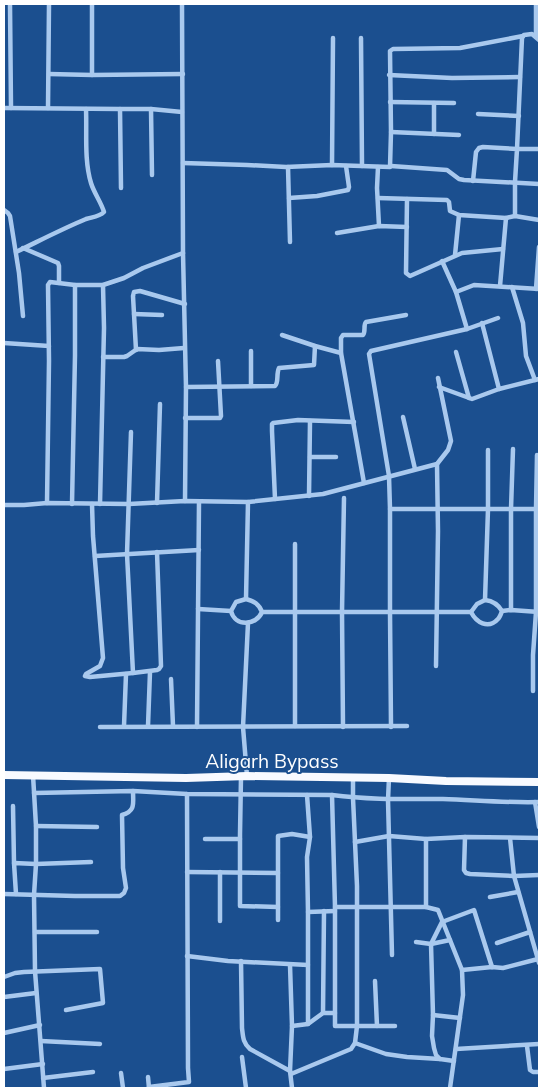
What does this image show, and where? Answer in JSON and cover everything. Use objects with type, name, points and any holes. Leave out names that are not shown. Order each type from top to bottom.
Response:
[{"type":"highway","name":"Aligarh Bypass","points":[[4,775],[33,778],[243,778],[353,781],[539,782]]},
{"type":"street","points":[[10,4],[11,108]]},
{"type":"street","points":[[48,108],[49,4]]},
{"type":"street","points":[[92,4],[92,75]]},
{"type":"street","points":[[182,4],[182,163],[186,387],[185,501]]},
{"type":"street","points":[[536,4],[538,38]]},
{"type":"street","points":[[390,166],[390,50],[460,48],[532,34],[538,38]]},
{"type":"street","points":[[515,216],[515,182],[523,36]]},
{"type":"street","points":[[332,165],[333,38]]},
{"type":"street","points":[[361,38],[362,166]]},
{"type":"street","points":[[49,74],[183,74]]},
{"type":"street","points":[[389,76],[452,78],[520,77]]},
{"type":"street","points":[[390,102],[454,103]]},
{"type":"street","points":[[434,103],[434,134]]},
{"type":"street","points":[[4,108],[120,110],[151,108],[182,112]]},
{"type":"street","points":[[151,108],[152,175]]},
{"type":"street","points":[[16,252],[104,212],[89,173],[86,109]]},
{"type":"street","points":[[120,110],[121,188]]},
{"type":"street","points":[[478,114],[519,116]]},
{"type":"street","points":[[391,132],[459,135]]},
{"type":"street","points":[[474,181],[476,152],[483,146],[539,149]]},
{"type":"street","points":[[182,163],[288,167],[332,165],[390,166],[447,170],[461,180],[539,184]]},
{"type":"street","points":[[289,198],[317,196],[348,190],[346,166]]},
{"type":"street","points":[[288,167],[290,242]]},
{"type":"street","points":[[378,167],[379,226]]},
{"type":"street","points":[[378,198],[447,200],[450,211],[459,215],[506,218],[515,216],[539,220]]},
{"type":"street","points":[[407,199],[406,273],[408,275],[412,276],[462,253],[503,249]]},
{"type":"street","points":[[4,210],[10,216],[19,273],[23,316]]},
{"type":"street","points":[[455,255],[459,215]]},
{"type":"street","points":[[500,286],[506,218]]},
{"type":"street","points":[[337,233],[379,226],[407,226]]},
{"type":"street","points":[[456,292],[474,284],[538,289],[539,246]]},
{"type":"street","points":[[24,248],[58,263],[59,283]]},
{"type":"street","points":[[47,504],[49,346],[47,287],[50,282],[75,285],[103,285],[183,254]]},
{"type":"street","points":[[442,261],[456,292],[467,328]]},
{"type":"street","points":[[72,504],[75,285]]},
{"type":"street","points":[[100,504],[103,285]]},
{"type":"street","points":[[439,387],[472,399],[500,389],[537,380],[526,356],[523,323],[512,287]]},
{"type":"street","points":[[136,350],[134,292],[137,291],[184,304]]},
{"type":"street","points":[[134,314],[162,315]]},
{"type":"street","points":[[364,483],[341,353],[341,338],[342,336],[363,335],[366,322],[406,314]]},
{"type":"street","points":[[391,727],[389,476],[369,357],[370,352],[467,328],[498,318]]},
{"type":"street","points":[[482,323],[500,389]]},
{"type":"street","points":[[282,335],[341,353]]},
{"type":"street","points":[[4,343],[49,346]]},
{"type":"street","points":[[186,387],[276,386],[278,370],[280,368],[313,366],[315,364],[315,346]]},
{"type":"street","points":[[103,357],[124,357],[136,350],[184,348]]},
{"type":"street","points":[[250,386],[251,351]]},
{"type":"street","points":[[456,352],[469,398]]},
{"type":"street","points":[[185,418],[220,417],[222,414],[218,361]]},
{"type":"street","points":[[4,505],[129,504],[185,501],[248,502],[275,500],[323,494],[437,464],[448,450],[451,441],[438,378]]},
{"type":"street","points":[[157,503],[160,404]]},
{"type":"street","points":[[403,417],[415,470]]},
{"type":"street","points":[[275,500],[272,424],[277,421],[298,420],[354,422]]},
{"type":"street","points":[[309,496],[310,421]]},
{"type":"street","points":[[131,432],[128,554],[133,674]]},
{"type":"street","points":[[511,610],[513,449]]},
{"type":"street","points":[[485,600],[488,450]]},
{"type":"street","points":[[533,691],[533,655],[538,612],[537,455]]},
{"type":"street","points":[[310,457],[336,457]]},
{"type":"street","points":[[436,666],[437,464]]},
{"type":"street","points":[[343,727],[342,612],[344,498]]},
{"type":"street","points":[[197,727],[199,502]]},
{"type":"street","points":[[246,599],[248,502]]},
{"type":"street","points":[[92,504],[103,658],[100,666],[85,676],[133,674],[160,669],[157,552]]},
{"type":"street","points":[[390,509],[537,509]]},
{"type":"street","points":[[295,544],[295,726]]},
{"type":"street","points":[[95,556],[199,550]]},
{"type":"street","points":[[246,599],[260,606],[262,612],[258,618],[248,623],[242,623],[232,616],[231,611],[236,602],[246,599]]},
{"type":"street","points":[[471,612],[477,604],[485,600],[492,601],[500,606],[502,611]]},
{"type":"street","points":[[198,609],[231,611]]},
{"type":"street","points":[[502,611],[538,612]]},
{"type":"street","points":[[471,612],[474,618],[484,624],[492,623],[498,619],[502,611]]},
{"type":"street","points":[[262,612],[471,612]]},
{"type":"street","points":[[248,623],[243,727],[239,872],[240,906],[278,907]]},
{"type":"street","points":[[148,726],[150,672]]},
{"type":"street","points":[[124,726],[126,674]]},
{"type":"street","points":[[171,679],[173,726]]},
{"type":"street","points":[[100,726],[407,726]]},
{"type":"street","points":[[33,778],[36,826],[34,895],[35,971],[44,1088]]},
{"type":"street","points":[[291,1073],[351,1049],[356,1043],[357,908],[353,781]]},
{"type":"street","points":[[389,781],[392,955]]},
{"type":"street","points":[[34,790],[332,795],[537,802],[539,827]]},
{"type":"street","points":[[4,894],[116,897],[124,893],[126,888],[123,868],[122,815],[131,811],[133,791]]},
{"type":"street","points":[[148,1077],[149,1088],[189,1082],[187,794]]},
{"type":"street","points":[[307,795],[310,837],[307,857],[308,1024]]},
{"type":"street","points":[[332,795],[335,909],[335,1026],[395,1026]]},
{"type":"street","points":[[13,806],[16,894]]},
{"type":"street","points":[[36,826],[97,827]]},
{"type":"street","points":[[278,920],[278,836],[292,834],[310,837]]},
{"type":"street","points":[[355,842],[389,836],[426,839],[465,837],[539,838]]},
{"type":"street","points":[[465,837],[463,865],[466,873],[514,876],[539,875]]},
{"type":"street","points":[[462,970],[492,967],[503,968],[539,961],[514,876],[510,838]]},
{"type":"street","points":[[205,839],[240,839]]},
{"type":"street","points":[[426,839],[426,908]]},
{"type":"street","points":[[14,863],[91,862]]},
{"type":"street","points":[[187,872],[278,872]]},
{"type":"street","points":[[220,872],[220,921]]},
{"type":"street","points":[[490,898],[518,892]]},
{"type":"street","points":[[308,912],[357,908],[426,908],[438,910],[462,970],[463,995],[450,1088]]},
{"type":"street","points":[[440,1059],[436,1055],[432,1036],[431,944],[442,922],[474,910],[492,967]]},
{"type":"street","points":[[323,1013],[324,911]]},
{"type":"street","points":[[35,932],[97,932]]},
{"type":"street","points":[[497,943],[530,932]]},
{"type":"street","points":[[416,942],[431,944],[450,940]]},
{"type":"street","points":[[187,956],[228,961],[308,965]]},
{"type":"street","points":[[241,961],[242,1028],[245,1044],[250,1049],[291,1073]]},
{"type":"street","points":[[290,965],[292,1088]]},
{"type":"street","points":[[4,977],[15,973],[35,971],[100,969],[103,1003],[66,1010]]},
{"type":"street","points":[[375,981],[377,1026]]},
{"type":"street","points":[[4,997],[36,993]]},
{"type":"street","points":[[292,1026],[308,1024],[323,1013],[335,1013]]},
{"type":"street","points":[[433,1015],[460,1018]]},
{"type":"street","points":[[4,1033],[40,1025]]},
{"type":"street","points":[[41,1041],[100,1044]]},
{"type":"street","points":[[356,1043],[386,1054],[454,1061]]},
{"type":"street","points":[[456,1049],[539,1044]]},
{"type":"street","points":[[527,1046],[530,1070],[539,1072]]},
{"type":"street","points":[[242,1057],[246,1088]]},
{"type":"street","points":[[4,1069],[43,1064]]},
{"type":"street","points":[[43,1078],[93,1072]]},
{"type":"street","points":[[122,1073],[123,1088]]}]
